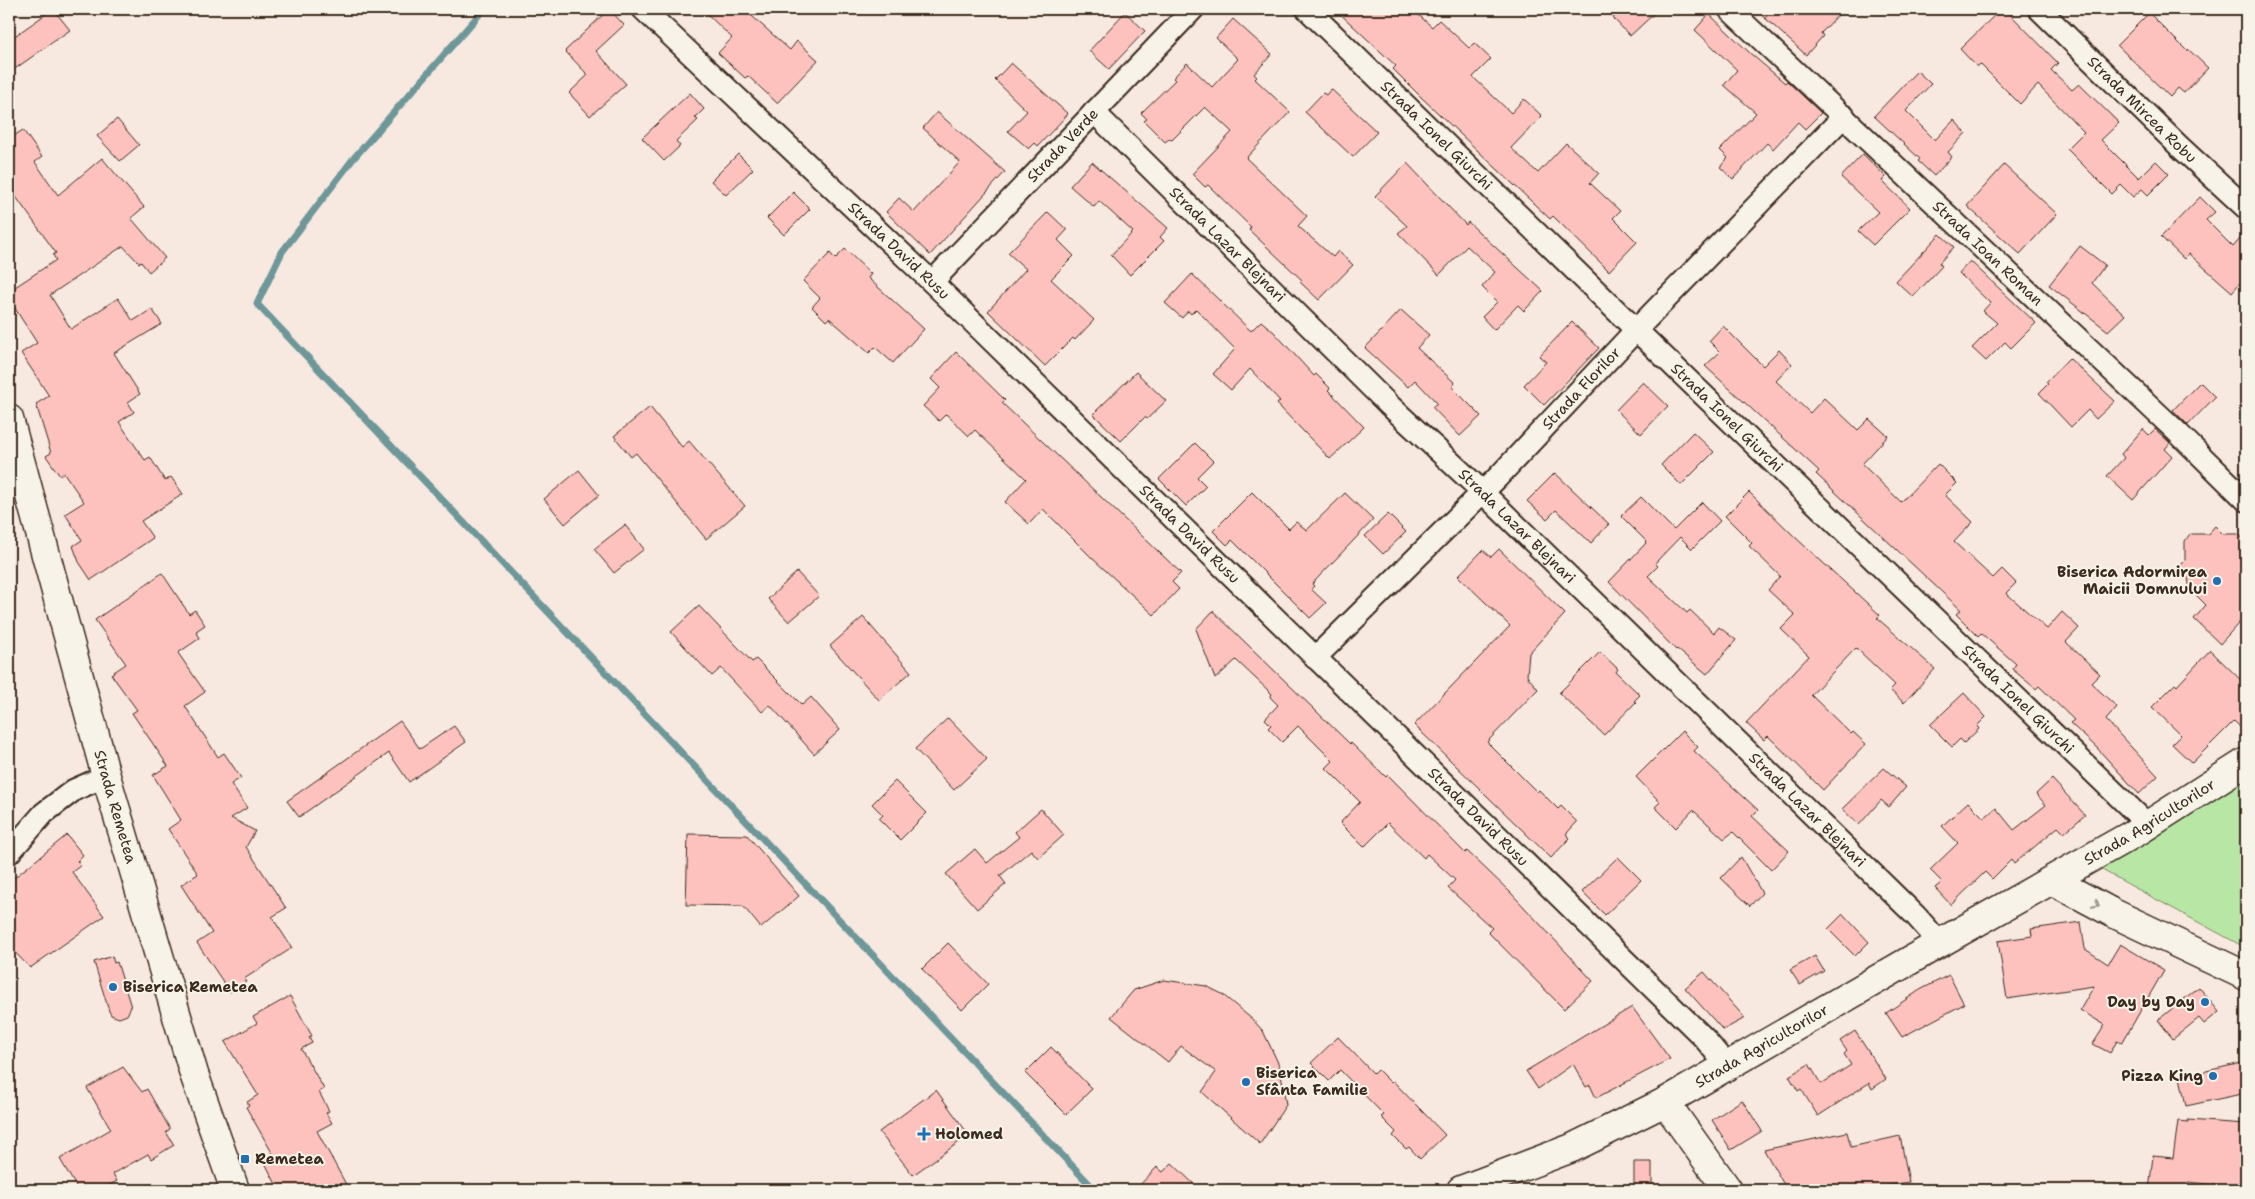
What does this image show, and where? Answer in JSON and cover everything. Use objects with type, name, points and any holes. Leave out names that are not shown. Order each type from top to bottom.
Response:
[{"type":"street","name":"Strada David Rusu","points":[[643,9],[932,282],[1710,1044],[1728,1067]]},
{"type":"street","name":"Strada Verde","points":[[932,282],[1193,9]]},
{"type":"street","name":"Strada Ionel Giurchi","points":[[1307,9],[2148,825]]},
{"type":"street","name":"Strada Ioan Roman","points":[[1729,9],[1844,116],[2246,500]]},
{"type":"street","name":"Strada Mircea Robu","points":[[2039,9],[2180,147],[2246,208]]},
{"type":"street","name":"Strada Lazar Blejnari","points":[[1094,112],[1388,404],[1481,492],[1916,916],[1940,943]]},
{"type":"street","name":"Strada Florilor","points":[[1315,658],[1498,477],[1636,330],[1844,116]]},
{"type":"street","name":"Strada Remetea","points":[[9,419],[106,776],[194,1074],[235,1190]]},
{"type":"street","name":"Strada Agricultorilor","points":[[1461,1190],[1572,1148],[1665,1102],[1940,943],[2053,881],[2148,825],[2246,762]]},
{"type":"street","points":[[9,853],[44,813],[74,790],[106,776]]},
{"type":"street","points":[[2053,881],[2113,913],[2246,976]]},
{"type":"street","points":[[1665,1102],[1728,1190]]},
{"type":"green space","points":[[2246,770],[2246,948],[2102,870],[2100,866]]},
{"type":"building","points":[[53,9],[70,30],[9,73],[9,40]]},
{"type":"building","points":[[609,9],[624,25],[596,51],[626,84],[590,116],[569,93],[588,75],[565,51]]},
{"type":"building","points":[[702,9],[744,9],[790,50],[797,41],[818,60],[777,103],[748,76],[745,78],[718,53],[732,38]]},
{"type":"building","points":[[1335,9],[1412,9],[1432,27],[1439,20],[1469,48],[1474,43],[1491,59],[1473,77],[1511,113],[1524,99],[1542,116],[1511,148],[1538,173],[1566,143],[1599,173],[1590,183],[1620,211],[1613,218],[1637,242],[1609,271],[1553,216],[1550,219],[1421,97],[1393,69],[1396,66]]},
{"type":"building","points":[[1622,9],[1659,9],[1630,36],[1613,18]]},
{"type":"building","points":[[1755,9],[1844,9],[1821,33],[1823,36],[1806,55]]},
{"type":"building","points":[[2001,9],[2005,9],[2058,63],[2051,70],[2072,90],[2079,84],[2119,123],[2101,140],[2139,178],[2156,161],[2169,174],[2148,195],[2142,189],[2133,197],[2121,185],[2112,194],[2067,149],[2084,132],[2038,85],[2020,104],[1980,64],[1977,67],[1960,49]]},
{"type":"building","points":[[1125,12],[1145,31],[1109,69],[1089,51]]},
{"type":"building","points":[[2149,13],[2187,51],[2188,49],[2208,68],[2184,93],[2178,88],[2170,97],[2117,45]]},
{"type":"building","points":[[1709,14],[1751,54],[1785,83],[1787,81],[1821,113],[1805,129],[1798,122],[1773,149],[1767,143],[1733,179],[1720,167],[1728,158],[1720,150],[1756,113],[1724,85],[1737,70],[1695,30]]},
{"type":"building","points":[[1233,19],[1272,54],[1254,74],[1257,77],[1255,79],[1290,112],[1246,158],[1307,216],[1298,226],[1333,257],[1338,251],[1353,265],[1319,300],[1300,282],[1302,280],[1249,230],[1251,227],[1208,185],[1205,187],[1192,174],[1232,132],[1205,107],[1172,140],[1169,139],[1165,142],[1144,121],[1147,119],[1141,113],[1175,80],[1173,78],[1187,63],[1212,87],[1238,59],[1216,38]]},
{"type":"building","points":[[1011,63],[1068,114],[1038,146],[1035,143],[1029,149],[1008,131],[1027,111],[995,80]]},
{"type":"building","points":[[1917,71],[1931,84],[1906,111],[1935,140],[1954,120],[1966,133],[1948,152],[1952,157],[1934,176],[1918,161],[1920,159],[1874,116]]},
{"type":"building","points":[[1331,89],[1377,132],[1353,157],[1305,112],[1323,93],[1326,95]]},
{"type":"building","points":[[690,93],[704,109],[695,118],[698,120],[676,141],[680,146],[664,161],[642,138]]},
{"type":"building","points":[[937,112],[1005,172],[930,255],[886,212],[899,198],[914,212],[960,162],[923,128]]},
{"type":"building","points":[[117,119],[139,145],[120,161],[97,136]]},
{"type":"building","points":[[23,130],[42,157],[35,162],[58,195],[102,158],[144,207],[131,218],[165,258],[149,272],[123,246],[50,295],[71,329],[118,298],[133,321],[152,309],[162,324],[114,353],[140,394],[128,402],[134,412],[119,422],[145,460],[150,457],[165,481],[171,477],[183,494],[141,521],[153,538],[91,580],[79,562],[73,546],[82,540],[65,514],[84,502],[64,473],[60,476],[46,456],[51,453],[36,404],[49,396],[21,353],[37,343],[9,299],[9,291],[56,260],[53,255],[56,253],[9,187],[9,139]]},
{"type":"building","points":[[738,154],[753,169],[726,195],[711,181]]},
{"type":"building","points":[[1863,154],[1886,177],[1882,181],[1910,208],[1873,245],[1858,231],[1878,212],[1841,177]]},
{"type":"building","points":[[1092,162],[1168,228],[1160,237],[1164,241],[1130,275],[1111,255],[1133,232],[1099,201],[1094,207],[1070,186]]},
{"type":"building","points":[[1407,163],[1466,225],[1468,222],[1543,291],[1524,311],[1518,305],[1494,330],[1482,317],[1497,302],[1482,287],[1495,272],[1467,246],[1439,275],[1398,233],[1407,226],[1375,196]]},
{"type":"building","points":[[2004,165],[2057,214],[2020,254],[1967,206]]},
{"type":"building","points":[[793,192],[810,209],[784,235],[767,218]]},
{"type":"building","points":[[2200,197],[2215,212],[2206,220],[2233,247],[2246,232],[2246,276],[2232,292],[2189,254],[2184,259],[2161,237]]},
{"type":"building","points":[[1048,212],[1067,230],[1058,240],[1074,256],[1051,279],[1094,320],[1075,340],[1073,338],[1045,366],[988,311],[1026,269],[1008,253]]},
{"type":"building","points":[[1940,234],[1954,247],[1939,263],[1942,266],[1913,297],[1896,281]]},
{"type":"building","points":[[2080,246],[2105,265],[2092,283],[2125,315],[2108,331],[2049,285]]},
{"type":"building","points":[[845,249],[871,274],[868,278],[924,329],[893,363],[875,347],[869,353],[829,318],[826,321],[812,307],[820,298],[803,281],[830,253],[835,259]]},
{"type":"building","points":[[1970,261],[2036,323],[2011,348],[2005,342],[1986,361],[1972,348],[1997,323],[1983,311],[1990,303],[1959,273]]},
{"type":"building","points":[[1192,274],[1251,331],[1261,321],[1274,332],[1314,376],[1316,374],[1330,388],[1328,390],[1364,427],[1330,459],[1277,404],[1280,401],[1250,369],[1231,390],[1213,374],[1235,349],[1196,309],[1191,314],[1188,311],[1182,318],[1165,303]]},
{"type":"building","points":[[1401,310],[1429,335],[1417,348],[1455,383],[1452,387],[1481,416],[1460,436],[1432,407],[1437,403],[1415,380],[1408,387],[1365,348]]},
{"type":"building","points":[[1572,322],[1599,348],[1544,405],[1524,385],[1546,362],[1539,356]]},
{"type":"building","points":[[1723,326],[1763,366],[1779,350],[1792,364],[1776,381],[1810,413],[1824,398],[1858,430],[1869,419],[1888,436],[1862,464],[1901,502],[1938,464],[1957,483],[1945,495],[1973,522],[1954,542],[1993,578],[2002,569],[2016,583],[2006,593],[2047,629],[2062,612],[2079,628],[2066,642],[2100,674],[2091,683],[2117,707],[2106,720],[2158,776],[2139,794],[2097,748],[2070,723],[2074,720],[2039,686],[2036,689],[2012,669],[2016,664],[1981,633],[1978,636],[1956,614],[1961,610],[1816,474],[1819,471],[1705,366],[1720,352],[1709,341]]},
{"type":"building","points":[[956,352],[1005,400],[1002,403],[1181,573],[1172,582],[1179,589],[1154,615],[1093,559],[1043,509],[1029,524],[1005,502],[1026,479],[975,430],[969,436],[946,414],[939,421],[923,406],[940,388],[931,379]]},
{"type":"building","points":[[2069,358],[2115,401],[2096,419],[2088,410],[2071,427],[2039,393],[2048,384],[2046,382]]},
{"type":"building","points":[[1136,372],[1166,401],[1147,419],[1145,417],[1121,441],[1093,414]]},
{"type":"building","points":[[1643,382],[1668,406],[1641,434],[1616,410]]},
{"type":"building","points":[[2200,382],[2215,397],[2188,425],[2173,410]]},
{"type":"building","points":[[650,407],[682,447],[689,441],[745,506],[706,539],[636,453],[631,457],[614,436]]},
{"type":"building","points":[[2143,429],[2149,435],[2155,429],[2170,443],[2165,449],[2172,456],[2133,500],[2107,476],[2124,458],[2121,454]]},
{"type":"building","points":[[1693,432],[1714,452],[1681,485],[1661,465]]},
{"type":"building","points":[[1195,443],[1213,461],[1197,477],[1206,486],[1186,506],[1159,479]]},
{"type":"building","points":[[579,470],[599,495],[565,524],[544,499]]},
{"type":"building","points":[[1555,473],[1609,524],[1591,543],[1556,510],[1547,519],[1527,501]]},
{"type":"building","points":[[1252,492],[1289,529],[1296,522],[1307,530],[1345,493],[1373,520],[1312,584],[1314,586],[1311,589],[1326,603],[1310,618],[1232,540],[1227,545],[1213,531]]},
{"type":"building","points":[[1749,492],[1880,615],[1877,618],[1935,669],[1904,703],[1890,690],[1895,685],[1856,648],[1811,695],[1851,734],[1853,732],[1866,744],[1823,790],[1768,736],[1764,740],[1746,723],[1809,656],[1781,629],[1795,615],[1768,590],[1780,576],[1749,546],[1752,543],[1725,516]]},
{"type":"building","points":[[1641,497],[1674,530],[1702,502],[1720,521],[1692,549],[1680,537],[1655,563],[1658,566],[1648,576],[1687,613],[1690,610],[1714,633],[1719,627],[1736,640],[1707,674],[1676,650],[1609,582],[1647,542],[1621,516]]},
{"type":"building","points":[[1388,514],[1406,532],[1383,554],[1365,536]]},
{"type":"building","points":[[625,525],[644,549],[614,573],[594,549]]},
{"type":"building","name":"Biserica Adormirea Maicii Domnului","points":[[2215,526],[2223,534],[2238,534],[2246,541],[2246,615],[2220,644],[2194,619],[2206,605],[2190,589],[2187,573],[2180,566],[2185,561],[2185,541],[2191,534],[2208,534]]},
{"type":"building","points":[[1499,549],[1565,614],[1529,653],[1527,676],[1538,689],[1487,742],[1537,792],[1539,790],[1558,809],[1561,806],[1577,822],[1566,834],[1570,838],[1551,858],[1414,725],[1510,626],[1458,576],[1483,550],[1491,557]]},
{"type":"building","points":[[797,572],[819,596],[789,622],[768,599]]},
{"type":"building","points":[[162,573],[189,614],[195,610],[205,625],[196,631],[200,638],[178,653],[205,692],[185,706],[218,757],[224,753],[241,778],[231,784],[247,808],[231,818],[255,831],[246,847],[286,908],[272,917],[292,948],[244,979],[246,982],[230,992],[197,943],[212,933],[181,885],[198,874],[168,829],[181,820],[153,775],[168,766],[132,713],[137,710],[111,674],[126,664],[95,620]]},
{"type":"building","points":[[699,606],[752,662],[756,659],[802,705],[811,697],[840,730],[814,754],[770,705],[762,712],[721,668],[712,676],[671,632]]},
{"type":"building","points":[[1213,611],[1350,744],[1386,777],[1388,775],[1465,853],[1467,851],[1511,893],[1593,981],[1564,1009],[1488,932],[1492,928],[1448,888],[1455,880],[1427,854],[1424,858],[1388,823],[1364,847],[1340,823],[1360,802],[1326,768],[1333,761],[1298,726],[1282,742],[1268,728],[1271,725],[1265,719],[1278,705],[1270,697],[1272,694],[1236,660],[1215,679],[1196,629]]},
{"type":"building","points":[[863,617],[911,672],[879,700],[830,646]]},
{"type":"building","points":[[2210,650],[2246,685],[2246,733],[2234,721],[2192,763],[2172,744],[2181,735],[2152,707],[2175,684],[2177,686]]},
{"type":"building","points":[[1600,652],[1618,669],[1616,672],[1640,695],[1634,701],[1636,702],[1604,735],[1559,693]]},
{"type":"building","points":[[1964,693],[1986,717],[1977,726],[1979,729],[1964,743],[1960,739],[1952,747],[1930,725]]},
{"type":"building","points":[[948,718],[987,759],[954,790],[915,749]]},
{"type":"building","points":[[400,721],[420,749],[454,726],[466,742],[409,782],[389,753],[299,817],[287,801]]},
{"type":"building","points":[[1682,731],[1698,747],[1694,751],[1758,810],[1752,816],[1789,851],[1771,870],[1733,832],[1724,839],[1693,810],[1676,828],[1655,807],[1660,802],[1636,777]]},
{"type":"building","points":[[1884,768],[1906,787],[1889,807],[1881,800],[1859,825],[1842,809]]},
{"type":"building","points":[[2052,779],[2085,815],[2064,833],[2058,827],[2014,864],[2011,860],[1992,879],[1985,872],[1951,905],[1935,888],[1942,882],[1930,870],[1958,843],[1942,826],[1968,802],[1984,818],[1996,808],[2014,830],[2046,805],[2036,794]]},
{"type":"building","points":[[895,781],[927,813],[900,840],[879,819],[883,815],[872,804]]},
{"type":"building","points":[[1041,809],[1064,835],[1038,858],[1031,850],[1000,876],[1006,884],[977,909],[946,874],[975,849],[987,863],[1019,837],[1015,832]]},
{"type":"building","points":[[688,834],[747,835],[799,896],[761,928],[743,906],[686,905]]},
{"type":"building","points":[[67,835],[83,855],[77,861],[81,865],[72,872],[104,916],[30,968],[9,946],[9,882]]},
{"type":"building","points":[[1618,857],[1641,880],[1605,915],[1582,892]]},
{"type":"building","points":[[1741,857],[1762,893],[1750,906],[1721,878]]},
{"type":"building","points":[[1843,914],[1869,942],[1855,956],[1828,929]]},
{"type":"building","points":[[2081,922],[2085,949],[2108,964],[2120,944],[2164,970],[2122,1043],[2117,1041],[2110,1053],[2093,1044],[2105,1025],[2080,1010],[2094,986],[2007,999],[1998,941],[2032,936],[2031,929]]},
{"type":"building","points":[[948,943],[988,984],[962,1010],[922,969]]},
{"type":"building","name":"Biserica Remetea","points":[[112,956],[114,963],[117,962],[131,1007],[127,1015],[119,1018],[111,1015],[109,1011],[94,962]]},
{"type":"building","points":[[1815,956],[1824,971],[1800,985],[1790,970]]},
{"type":"building","points":[[1704,972],[1745,1018],[1723,1030],[1685,988]]},
{"type":"building","points":[[1949,975],[1964,1004],[1902,1037],[1886,1013],[1920,990]]},
{"type":"building","points":[[1164,980],[1206,986],[1222,994],[1263,1031],[1280,1067],[1286,1105],[1260,1144],[1202,1092],[1216,1072],[1181,1046],[1168,1062],[1111,1017],[1134,990]]},
{"type":"building","points":[[2199,987],[2219,1012],[2204,1024],[2199,1018],[2173,1039],[2158,1020]]},
{"type":"building","points":[[290,996],[312,1036],[309,1037],[312,1043],[301,1049],[324,1089],[319,1092],[329,1111],[326,1113],[332,1123],[317,1131],[349,1190],[279,1190],[264,1161],[274,1156],[246,1107],[249,1105],[247,1102],[258,1095],[225,1042],[257,1023],[253,1017]]},
{"type":"building","points":[[1632,1007],[1670,1059],[1596,1098],[1590,1085],[1586,1087],[1573,1064],[1538,1089],[1526,1071]]},
{"type":"building","points":[[1855,1031],[1886,1079],[1872,1089],[1869,1083],[1818,1116],[1801,1089],[1798,1091],[1789,1076],[1809,1064],[1821,1084],[1851,1065],[1844,1054],[1847,1051],[1840,1041]]},
{"type":"building","points":[[1338,1037],[1374,1074],[1378,1070],[1391,1083],[1393,1081],[1445,1135],[1420,1159],[1409,1147],[1406,1149],[1393,1136],[1396,1132],[1381,1117],[1384,1115],[1340,1070],[1329,1081],[1311,1063]]},
{"type":"building","points":[[1051,1047],[1092,1089],[1066,1114],[1025,1073]]},
{"type":"building","points":[[2246,1062],[2246,1093],[2186,1106],[2180,1077]]},
{"type":"building","points":[[123,1067],[142,1092],[147,1089],[170,1129],[166,1132],[174,1145],[151,1159],[148,1154],[113,1174],[117,1181],[100,1190],[78,1190],[60,1159],[111,1129],[87,1088]]},
{"type":"building","name":"Holomed","points":[[936,1090],[969,1135],[913,1175],[879,1132]]},
{"type":"building","points":[[1742,1100],[1762,1131],[1731,1150],[1712,1120]]},
{"type":"building","points":[[2188,1120],[2246,1124],[2246,1188],[2188,1182],[2188,1190],[2149,1190],[2153,1156],[2173,1158],[2178,1121],[2189,1122]]},
{"type":"building","points":[[1847,1132],[1851,1147],[1900,1136],[1909,1182],[1885,1186],[1886,1190],[1787,1190],[1764,1150]]},
{"type":"building","points":[[1634,1162],[1652,1162],[1652,1190],[1634,1190]]},
{"type":"building","points":[[1172,1163],[1200,1190],[1135,1190],[1157,1167],[1163,1172]]},
{"type":"waterway","points":[[484,9],[353,159],[282,252],[257,304],[1095,1190]]},
{"type":"place","name":"Biserica Adormirea Maicii Domnului","points":[[2217,581]]},
{"type":"place","name":"Biserica Remetea","points":[[113,987]]},
{"type":"place","name":"Day by Day","points":[[2205,1002]]},
{"type":"place","name":"Pizza King","points":[[2213,1076]]},
{"type":"place","name":"Biserica Sfânta Familie","points":[[1246,1082]]},
{"type":"place","name":"Holomed","points":[[924,1134]]},
{"type":"place","name":"Remetea","points":[[245,1159]]}]
